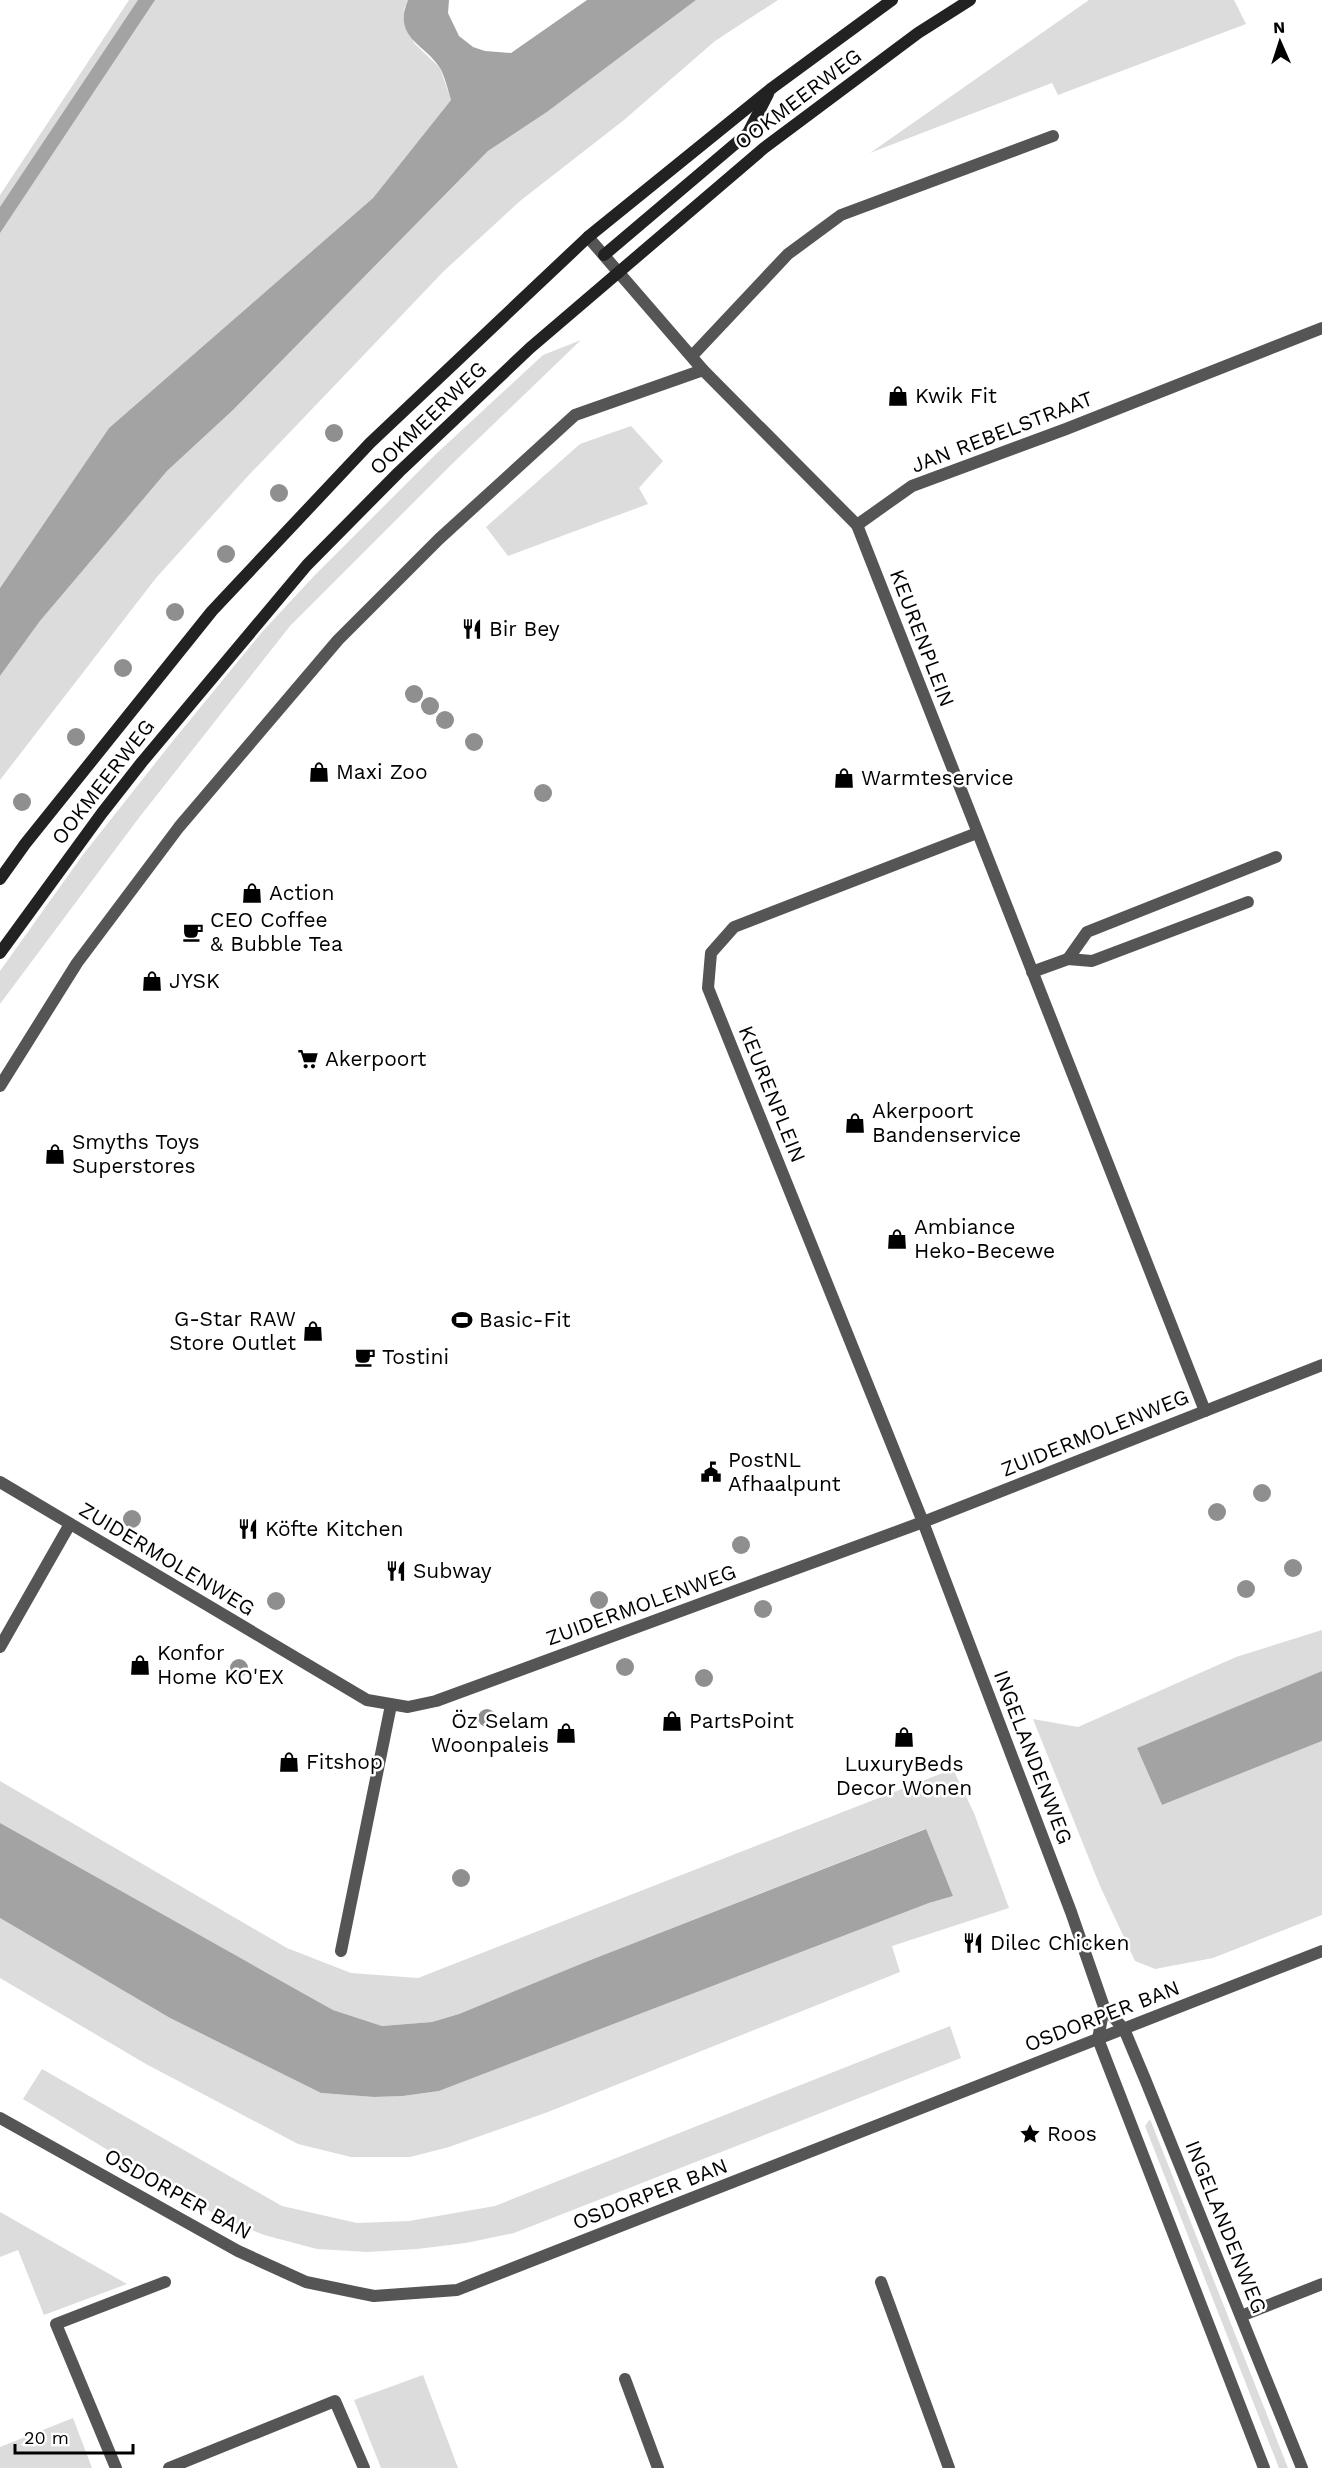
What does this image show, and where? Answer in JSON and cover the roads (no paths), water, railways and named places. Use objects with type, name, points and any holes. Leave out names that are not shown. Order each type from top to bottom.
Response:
[{"type":"main road","name":"OOKMEERWEG","points":[[0,879],[25,844],[212,611],[370,442],[588,237],[772,88],[892,0]]},
{"type":"main road","name":"OOKMEERWEG","points":[[0,953],[108,804],[307,565],[399,472],[522,356],[764,148],[918,33],[970,0]]},
{"type":"main road","points":[[604,255],[748,133],[772,88]]},
{"type":"street","points":[[692,356],[788,255],[841,215],[1053,136]]},
{"type":"street","points":[[588,237],[703,370],[857,525]]},
{"type":"street","name":"JAN REBELSTRAAT","points":[[857,525],[912,486],[1066,429],[1322,328]]},
{"type":"street","points":[[0,1086],[77,963],[173,836],[338,640],[438,539],[575,415],[703,370]]},
{"type":"street","name":"KEURENPLEIN","points":[[857,525],[1205,1411]]},
{"type":"street","name":"KEURENPLEIN","points":[[923,1522],[708,988],[711,953],[734,927],[977,833]]},
{"type":"street","points":[[1068,958],[1087,932],[1276,857]]},
{"type":"street","points":[[1032,972],[1068,958],[1092,961],[1248,902]]},
{"type":"street","name":"ZUIDERMOLENWEG","points":[[0,1482],[367,1700],[391,1706],[408,1707],[436,1701],[923,1522],[1322,1365]]},
{"type":"street","name":"INGELANDENWEG","points":[[923,1522],[1104,2007],[1124,2029],[1302,2468]]},
{"type":"street","points":[[0,1647],[70,1524]]},
{"type":"street","points":[[341,1951],[391,1706]]},
{"type":"street","name":"OSDORPER BAN","points":[[0,2118],[238,2251],[306,2282],[374,2296],[457,2290],[1322,1951]]},
{"type":"street","points":[[1104,2007],[1098,2039],[1264,2468]]},
{"type":"street","points":[[116,2468],[56,2324],[165,2282]]},
{"type":"street","points":[[881,2282],[950,2468]]},
{"type":"street","points":[[1241,2316],[1322,2284]]},
{"type":"street","points":[[625,2379],[658,2468]]},
{"type":"street","points":[[169,2468],[335,2401],[364,2468]]},
{"type":"place","name":"Kwik Fit","points":[[898,396]]},
{"type":"place","name":"Bir Bey","points":[[472,629]]},
{"type":"place","name":"Maxi Zoo","points":[[319,772]]},
{"type":"place","name":"Warmteservice","points":[[844,778]]},
{"type":"place","name":"Action","points":[[252,893]]},
{"type":"place","name":"CEO Coffee & Bubble Tea","points":[[193,932]]},
{"type":"place","name":"JYSK","points":[[152,981]]},
{"type":"place","name":"Akerpoort","points":[[308,1059]]},
{"type":"place","name":"Akerpoort Bandenservice","points":[[855,1123]]},
{"type":"place","name":"Smyths Toys Superstores","points":[[55,1154]]},
{"type":"place","name":"Ambiance Heko-Becewe","points":[[897,1239]]},
{"type":"place","name":"Basic-Fit","points":[[462,1320]]},
{"type":"place","name":"G-Star RAW Store Outlet","points":[[313,1331]]},
{"type":"place","name":"Tostini","points":[[365,1357]]},
{"type":"place","name":"PostNL Afhaalpunt","points":[[711,1472]]},
{"type":"place","name":"Köfte Kitchen","points":[[248,1529]]},
{"type":"place","name":"Subway","points":[[396,1571]]},
{"type":"place","name":"Konfor Home KO'EX","points":[[140,1665]]},
{"type":"place","name":"PartsPoint","points":[[672,1721]]},
{"type":"place","name":"Öz Selam Woonpaleis","points":[[566,1733]]},
{"type":"place","name":"LuxuryBeds Decor Wonen","points":[[904,1737]]},
{"type":"place","name":"Fitshop","points":[[289,1762]]},
{"type":"place","name":"Dilec Chicken","points":[[973,1943]]},
{"type":"place","name":"Roos","points":[[1030,2134]]}]
